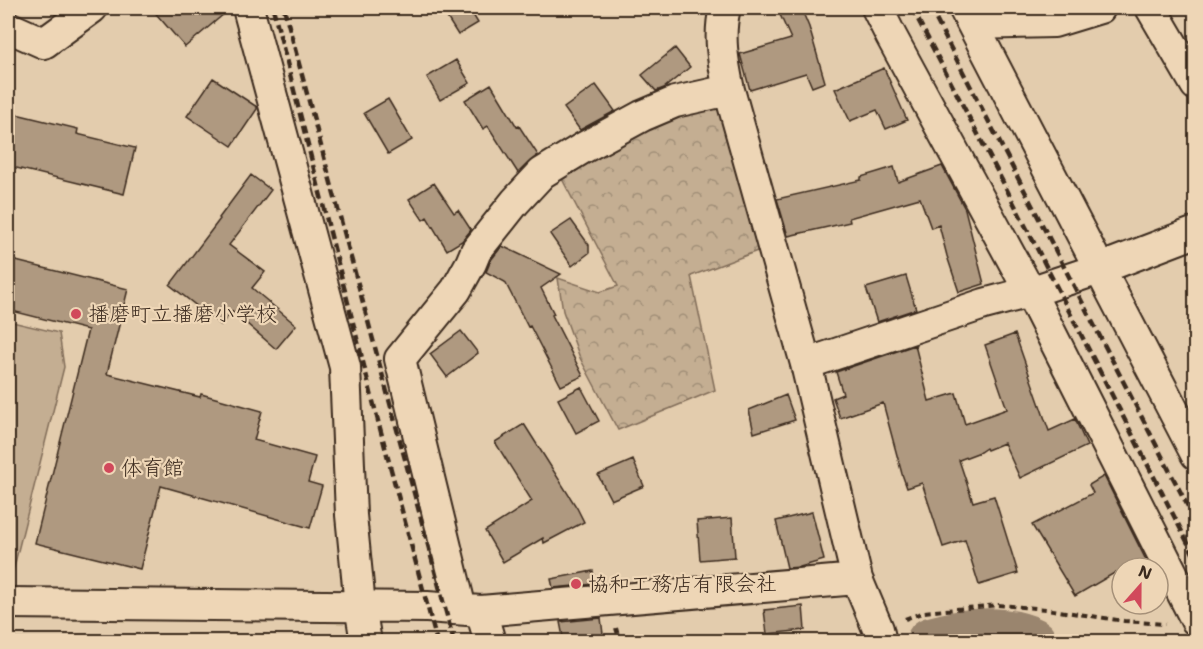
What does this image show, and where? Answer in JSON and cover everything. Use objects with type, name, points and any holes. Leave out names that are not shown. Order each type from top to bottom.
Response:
[{"type":"street","points":[[8,27],[44,43],[92,8]]},
{"type":"street","points":[[248,8],[345,367],[351,515],[366,642]]},
{"type":"street","points":[[725,8],[721,23],[723,59],[729,90],[806,364],[857,579],[879,635]]},
{"type":"street","points":[[877,8],[1030,292],[1182,622]]},
{"type":"street","points":[[968,16],[1054,22],[1100,8]]},
{"type":"street","points":[[1151,8],[1195,84]]},
{"type":"street","points":[[968,16],[1196,454]]},
{"type":"street","points":[[490,642],[471,610],[400,359],[456,290],[476,250],[542,173],[642,116],[675,102],[729,90]]},
{"type":"street","points":[[806,364],[984,304],[1030,292],[1099,269],[1196,232]]},
{"type":"street","points":[[8,603],[360,606],[471,610],[857,579]]},
{"type":"path","points":[[879,635],[924,612],[998,605],[1046,609],[1124,621],[1182,622]]},
{"type":"green space","points":[[714,106],[722,114],[760,250],[691,276],[715,390],[618,430],[580,358],[563,311],[558,278],[600,292],[618,286],[560,175],[634,128]]},
{"type":"green space","points":[[8,321],[59,333],[64,367],[13,571],[8,571]]},
{"type":"building","points":[[151,8],[231,8],[185,47]]},
{"type":"building","points":[[441,8],[469,8],[478,23],[458,35]]},
{"type":"building","points":[[777,8],[801,8],[825,82],[812,87],[806,73],[750,90],[740,54],[791,39]]},
{"type":"building","points":[[675,48],[690,67],[664,88],[656,91],[642,75]]},
{"type":"building","points":[[456,60],[470,83],[440,100],[427,77]]},
{"type":"building","points":[[884,68],[907,120],[886,129],[877,110],[850,121],[835,89]]},
{"type":"building","points":[[213,78],[257,107],[232,146],[187,116]]},
{"type":"building","points":[[491,84],[517,127],[519,126],[538,155],[518,173],[488,126],[483,129],[465,100]]},
{"type":"building","points":[[596,85],[615,111],[580,130],[564,108]]},
{"type":"building","points":[[388,99],[412,140],[388,154],[364,113]]},
{"type":"building","points":[[8,112],[78,129],[77,134],[135,148],[124,194],[8,166]]},
{"type":"building","points":[[942,166],[965,209],[984,284],[959,292],[939,225],[931,228],[920,198],[849,218],[850,222],[788,236],[777,199],[861,180],[861,177],[894,167],[898,182]]},
{"type":"building","points":[[251,175],[271,190],[229,245],[265,272],[252,288],[296,325],[276,349],[232,311],[221,325],[170,285]]},
{"type":"building","points":[[434,183],[454,213],[458,210],[471,230],[462,241],[447,250],[427,217],[423,220],[409,199]]},
{"type":"building","points":[[571,220],[589,245],[589,253],[572,266],[550,234]]},
{"type":"building","points":[[502,246],[561,274],[541,288],[583,376],[561,386],[505,282],[486,272],[491,260]]},
{"type":"building","points":[[8,259],[128,289],[107,374],[200,397],[201,394],[262,411],[254,440],[315,457],[308,482],[322,486],[310,528],[161,486],[140,569],[35,543],[88,330],[8,310]]},
{"type":"building","points":[[906,276],[916,309],[877,322],[866,288]]},
{"type":"building","points":[[461,331],[478,353],[447,377],[430,354]]},
{"type":"building","points":[[1015,334],[1049,431],[1075,419],[1087,446],[1020,478],[1004,443],[959,460],[973,502],[994,496],[1018,573],[979,585],[965,540],[943,547],[922,483],[907,488],[883,403],[840,418],[833,398],[843,394],[836,372],[915,345],[929,401],[956,393],[965,424],[1007,409],[985,345]]},
{"type":"building","points":[[581,387],[599,421],[576,433],[558,399]]},
{"type":"building","points":[[786,395],[795,420],[754,433],[749,410]]},
{"type":"building","points":[[524,424],[584,522],[544,543],[543,538],[503,562],[485,531],[532,501],[495,442]]},
{"type":"building","points":[[633,460],[644,486],[611,500],[598,475]]},
{"type":"building","points":[[1104,476],[1144,556],[1110,556],[1110,576],[1075,596],[1032,525],[1093,493],[1089,485]]},
{"type":"building","points":[[812,512],[824,560],[787,568],[776,521]]},
{"type":"building","points":[[732,518],[735,557],[700,560],[697,521]]},
{"type":"building","points":[[593,571],[595,584],[553,588],[551,579]]},
{"type":"building","points":[[803,606],[805,630],[767,634],[764,610]]},
{"type":"building","points":[[601,618],[604,642],[564,642],[560,622]]},
{"type":"waterway","points":[[931,642],[982,633],[1008,635],[1032,642]]},
{"type":"railway","points":[[273,8],[437,642]]},
{"type":"railway","points":[[284,8],[454,642]]},
{"type":"railway","points":[[912,8],[1196,559]]},
{"type":"railway","points":[[930,8],[1196,522]]},
{"type":"place","name":"播磨町立播磨小学校","points":[[76,314]]},
{"type":"place","name":"体育館","points":[[109,468]]},
{"type":"place","name":"協和工務店有限会社","points":[[576,584]]}]
